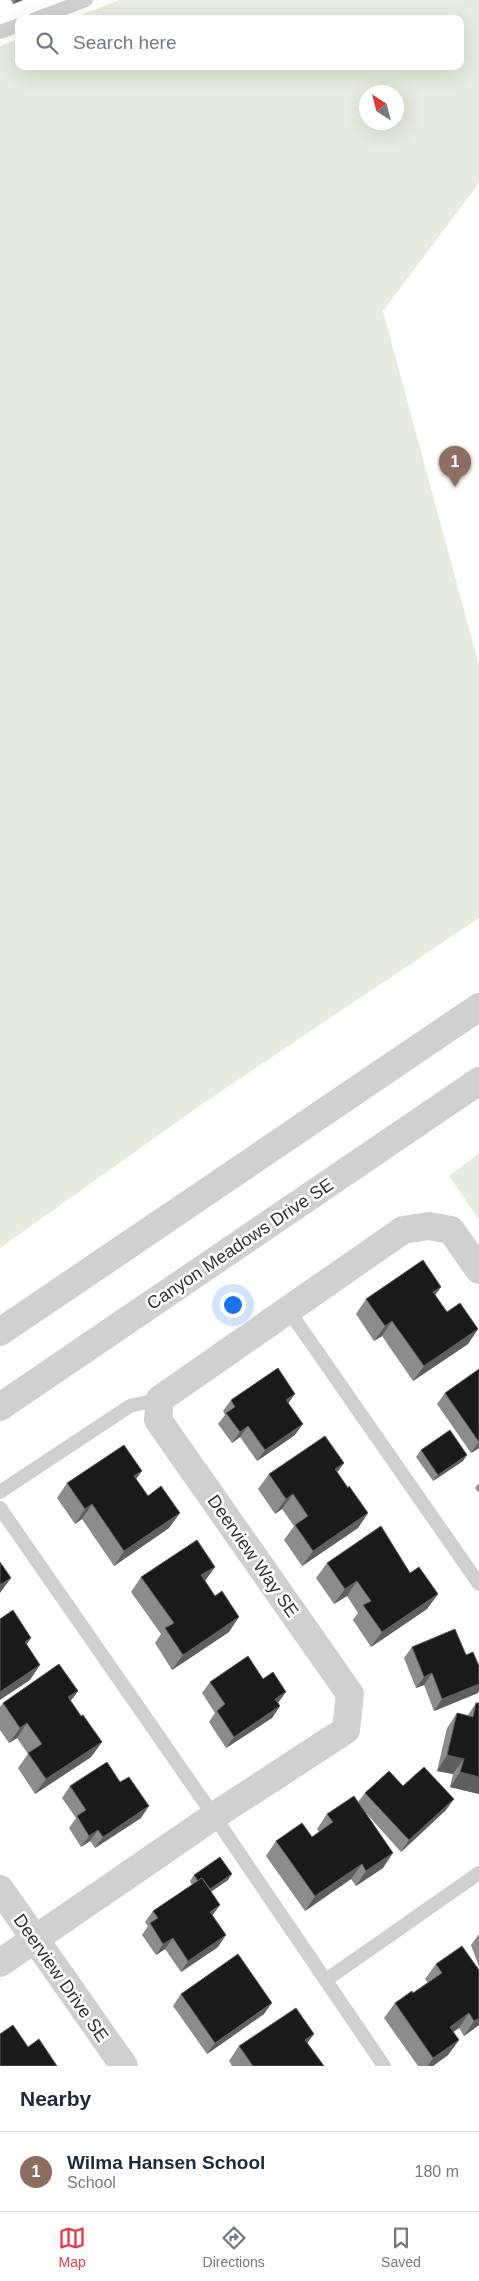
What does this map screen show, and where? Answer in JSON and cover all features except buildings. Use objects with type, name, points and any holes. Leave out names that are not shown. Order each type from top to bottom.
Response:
[{"type":"street","points":[[0,1332],[479,1007]]},
{"type":"street","name":"Canyon Meadows Drive SE","points":[[0,1408],[479,1082]]},
{"type":"street","points":[[160,1399],[404,1230],[429,1226],[451,1230],[479,1270]]},
{"type":"street","name":"Deerview Way SE","points":[[0,1963],[214,1816],[346,1730],[350,1694],[158,1420],[160,1399]]},
{"type":"street","name":"Deerview Drive SE","points":[[0,1889],[33,1939],[124,2066]]},
{"type":"lane","points":[[47,15],[86,0]]},
{"type":"lane","points":[[0,32],[15,26]]},
{"type":"lane","points":[[289,1311],[479,1584]]},
{"type":"lane","points":[[0,1492],[130,1406],[160,1399]]},
{"type":"lane","points":[[0,1508],[214,1816],[384,2066]]},
{"type":"lane","points":[[326,1980],[479,1873]]},
{"type":"shaded area","points":[[119,0],[479,0],[479,183],[383,311],[479,665],[479,918],[201,1105],[0,1248],[0,46],[15,40],[15,70],[464,70],[464,15],[81,15]]},
{"type":"shaded area","points":[[479,1153],[479,1220],[449,1176]]},
{"type":"place","name":"Wilma Hansen School","points":[[455,487]]}]
